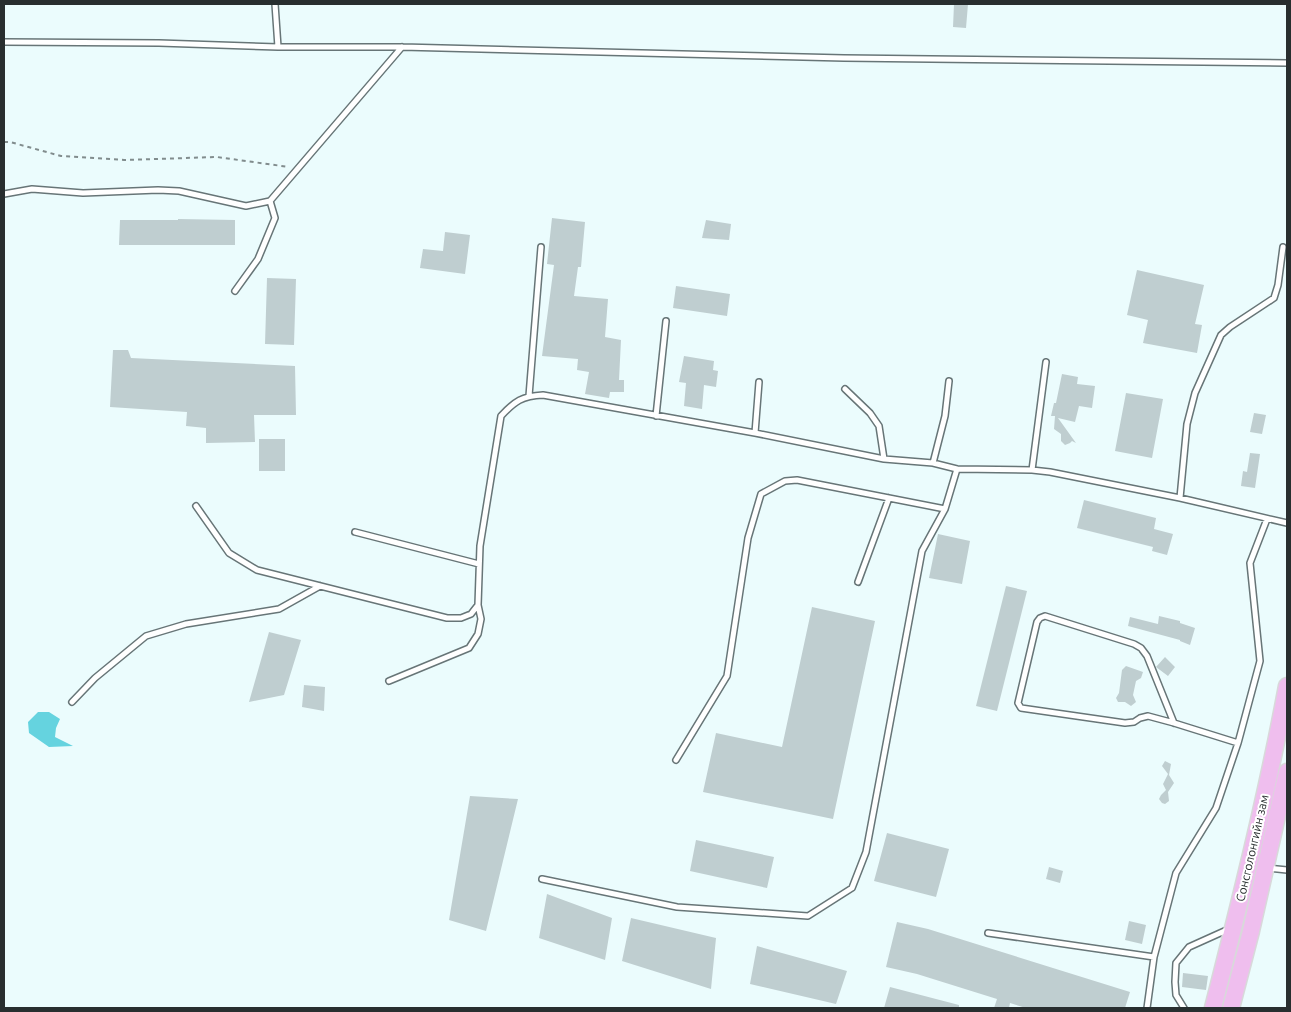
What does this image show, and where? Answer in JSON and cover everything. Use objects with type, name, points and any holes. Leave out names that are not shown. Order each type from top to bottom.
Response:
[{"type":"main road","name":"Сонсголонгийн зам","points":[[1213,1008],[1278,736],[1287,686]]},
{"type":"main road","name":"Сонсголонгийн зам","points":[[1231,1008],[1287,772]]},
{"type":"lane","points":[[275,4],[278,47]]},
{"type":"lane","points":[[4,42],[159,43],[278,47],[402,46],[844,58],[1287,63]]},
{"type":"lane","points":[[4,194],[32,189],[83,193],[158,190],[179,191],[246,206],[270,201],[402,46]]},
{"type":"lane","points":[[235,291],[258,259],[269,234],[275,218],[270,201]]},
{"type":"lane","points":[[529,396],[541,247]]},
{"type":"lane","points":[[1180,498],[1187,424],[1195,393],[1222,335],[1230,327],[1274,298],[1278,285],[1283,247]]},
{"type":"lane","points":[[656,416],[666,321]]},
{"type":"lane","points":[[1032,470],[1046,362]]},
{"type":"lane","points":[[933,463],[945,416],[949,381]]},
{"type":"lane","points":[[755,433],[759,382]]},
{"type":"lane","points":[[845,389],[870,413],[879,426],[884,458]]},
{"type":"lane","points":[[389,681],[469,648],[478,634],[481,619],[478,605],[480,591],[479,564],[501,416],[513,402],[529,396],[543,396],[755,433],[884,458],[933,463],[958,469],[1032,470],[1180,498],[1287,523]]},
{"type":"lane","points":[[542,879],[677,907],[808,916],[852,888],[866,852],[922,551],[945,509],[958,469]]},
{"type":"lane","points":[[676,760],[727,676],[748,538],[761,494],[785,481],[797,480],[945,509]]},
{"type":"lane","points":[[858,582],[889,498]]},
{"type":"lane","points":[[196,506],[228,553],[257,570],[447,618],[461,618],[471,614],[478,605]]},
{"type":"lane","points":[[1147,1008],[1154,957],[1176,873],[1216,808],[1238,743],[1260,661],[1250,563],[1267,519]]},
{"type":"lane","points":[[355,532],[479,564]]},
{"type":"lane","points":[[72,702],[95,678],[146,636],[186,624],[279,609],[320,586]]},
{"type":"lane","points":[[1174,723],[1147,656],[1141,648],[1134,644],[1044,616],[1040,618],[1018,703],[1020,708],[1125,723],[1134,722],[1148,716],[1238,743]]},
{"type":"lane","points":[[1265,867],[1286,870]]},
{"type":"lane","points":[[1184,1008],[1176,995],[1176,963],[1189,947],[1234,926]]},
{"type":"lane","points":[[988,933],[1154,957]]},
{"type":"path","points":[[4,142],[61,156],[124,160],[217,157],[297,168]]},
{"type":"water","points":[[38,712],[49,712],[60,719],[55,737],[73,746],[49,747],[29,733],[28,722]]},
{"type":"building","points":[[954,4],[968,4],[966,28],[953,27]]},
{"type":"building","points":[[552,218],[585,222],[581,267],[578,267],[574,296],[608,299],[605,337],[621,340],[619,380],[624,380],[624,392],[610,392],[609,398],[585,394],[589,372],[577,370],[578,359],[542,356],[554,265],[547,264]]},
{"type":"building","points":[[120,220],[235,220],[235,245],[119,245]]},
{"type":"building","points":[[706,220],[731,224],[729,240],[702,238]]},
{"type":"building","points":[[445,232],[470,235],[465,274],[420,268],[423,249],[443,251]]},
{"type":"building","points":[[1137,270],[1204,285],[1195,324],[1202,325],[1197,353],[1143,343],[1148,320],[1127,315]]},
{"type":"building","points":[[267,278],[296,279],[294,345],[265,344]]},
{"type":"building","points":[[676,286],[730,294],[727,316],[673,308]]},
{"type":"building","points":[[113,350],[128,350],[131,358],[295,366],[296,415],[254,415],[255,442],[206,443],[206,428],[186,426],[187,412],[110,407]]},
{"type":"building","points":[[684,356],[714,361],[713,370],[718,371],[716,387],[704,385],[702,409],[684,406],[686,383],[679,382]]},
{"type":"building","points":[[1062,374],[1078,377],[1077,384],[1095,386],[1092,408],[1079,406],[1075,422],[1058,418],[1076,443],[1072,441],[1065,445],[1061,441],[1061,434],[1054,429],[1055,416],[1051,416],[1054,403],[1056,403]]},
{"type":"building","points":[[1126,393],[1163,399],[1152,458],[1115,451]]},
{"type":"building","points":[[1254,413],[1266,415],[1262,434],[1250,432]]},
{"type":"building","points":[[259,439],[285,439],[285,471],[259,471]]},
{"type":"building","points":[[1250,453],[1260,454],[1255,488],[1241,486],[1243,471],[1247,472]]},
{"type":"building","points":[[1084,500],[1156,518],[1154,529],[1173,534],[1167,555],[1152,551],[1153,547],[1077,528]]},
{"type":"building","points":[[938,534],[970,541],[962,584],[929,578]]},
{"type":"building","points":[[1006,586],[1027,591],[997,711],[976,706]]},
{"type":"building","points":[[812,607],[875,621],[833,819],[703,792],[716,733],[782,747]]},
{"type":"building","points":[[1159,616],[1180,621],[1180,623],[1195,628],[1190,645],[1180,640],[1128,626],[1130,617],[1158,624]]},
{"type":"building","points":[[269,632],[301,640],[284,695],[249,702]]},
{"type":"building","points":[[1165,657],[1175,667],[1168,676],[1156,667]]},
{"type":"building","points":[[1126,666],[1143,672],[1141,678],[1136,681],[1133,695],[1136,702],[1131,706],[1125,702],[1118,702],[1116,698],[1119,693],[1122,670]]},
{"type":"building","points":[[304,685],[325,687],[324,711],[302,707]]},
{"type":"building","points":[[1165,761],[1171,764],[1169,775],[1174,783],[1168,792],[1169,801],[1165,804],[1159,799],[1166,790],[1163,784],[1168,774],[1162,766]]},
{"type":"building","points":[[470,796],[518,799],[486,931],[449,920]]},
{"type":"building","points":[[887,833],[949,849],[936,897],[874,881]]},
{"type":"building","points":[[696,840],[774,857],[767,888],[690,871]]},
{"type":"building","points":[[1049,867],[1063,871],[1060,883],[1046,879]]},
{"type":"building","points":[[547,894],[612,918],[605,960],[539,938]]},
{"type":"building","points":[[631,918],[716,938],[711,989],[622,961]]},
{"type":"building","points":[[1129,921],[1146,925],[1142,944],[1125,940]]},
{"type":"building","points":[[897,922],[928,929],[1130,992],[1125,1008],[1026,1008],[1010,1003],[1009,1008],[994,1008],[997,999],[917,974],[886,967]]},
{"type":"building","points":[[757,946],[847,971],[836,1004],[750,984]]},
{"type":"building","points":[[1183,973],[1208,976],[1206,990],[1182,987]]},
{"type":"building","points":[[890,987],[959,1005],[959,1008],[884,1008]]}]
